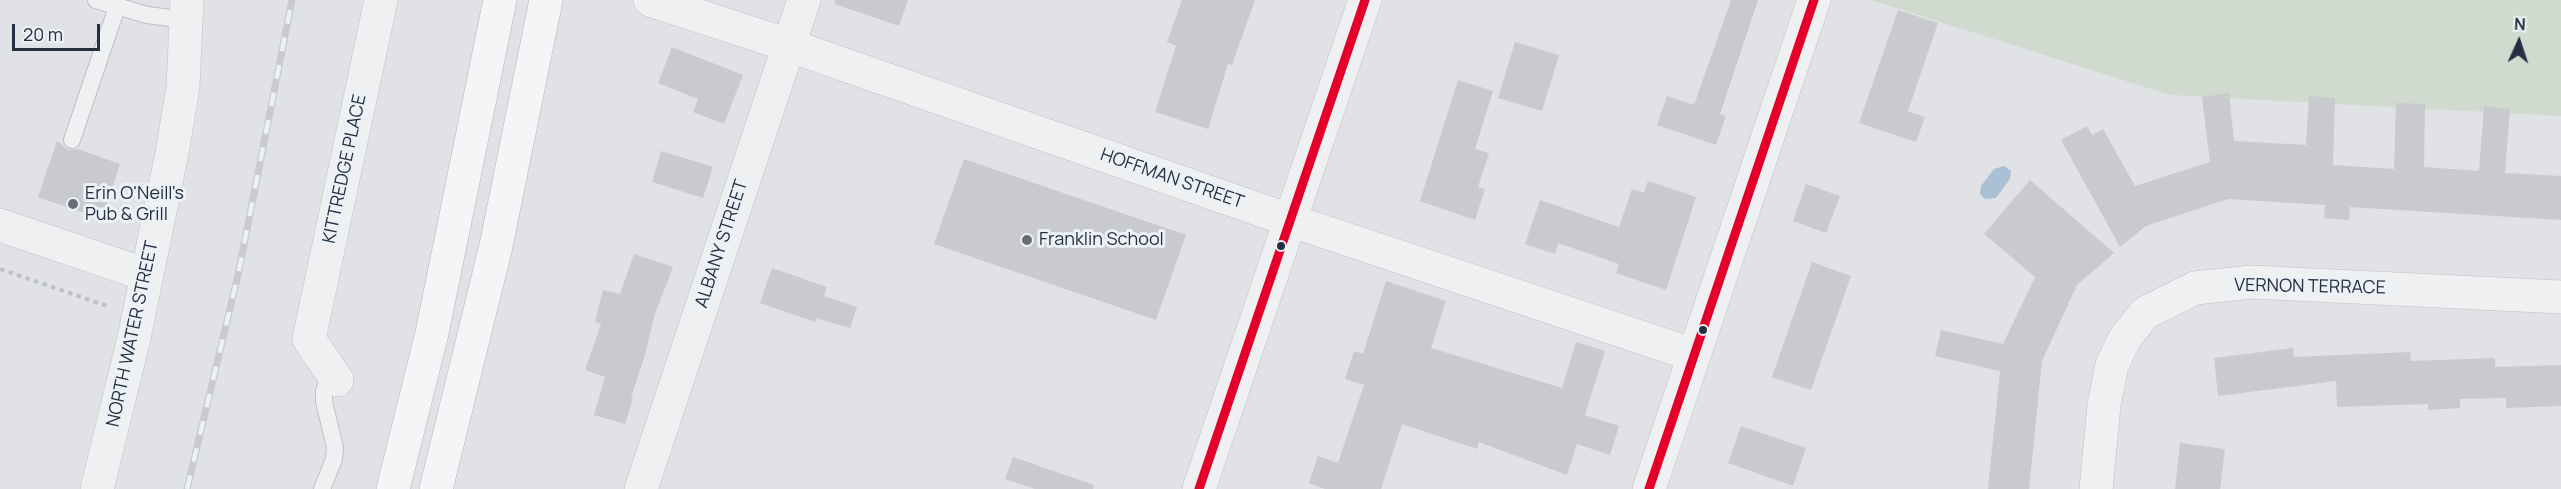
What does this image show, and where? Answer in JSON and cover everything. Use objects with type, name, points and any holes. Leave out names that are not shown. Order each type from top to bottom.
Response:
[{"type":"highway","points":[[393,489],[443,282],[500,0]]},
{"type":"highway","points":[[436,489],[494,256],[546,0]]},
{"type":"street","name":"KITTREDGE PLACE","points":[[334,375],[309,339],[381,0]]},
{"type":"street","name":"HOFFMAN STREET","points":[[651,0],[788,45],[1289,220],[1694,354]]},
{"type":"street","name":"ALBANY STREET","points":[[641,489],[804,0]]},
{"type":"street","points":[[1199,489],[1365,0]]},
{"type":"street","points":[[1649,489],[1814,0]]},
{"type":"street","name":"NORTH WATER STREET","points":[[97,489],[147,275],[178,118],[186,54],[187,10]]},
{"type":"street","points":[[0,225],[147,275]]},
{"type":"street","name":"VERNON TERRACE","points":[[2096,489],[2104,405],[2112,365],[2125,338],[2145,313],[2195,288],[2252,282],[2561,297]]},
{"type":"lane","points":[[96,0],[147,15],[187,10]]},
{"type":"lane","points":[[72,140],[117,7]]},
{"type":"lane","points":[[322,489],[334,459],[335,447],[324,402],[324,391],[334,375]]},
{"type":"path","points":[[0,269],[110,308]]},
{"type":"shaded area","points":[[1871,0],[2561,0],[2561,116],[2170,95]]},
{"type":"water","points":[[2004,166],[2011,171],[2010,179],[1996,198],[1985,199],[1980,194],[1981,186],[1994,169]]},
{"type":"building","points":[[835,0],[908,0],[899,26],[835,4]]},
{"type":"building","points":[[1182,0],[1255,0],[1232,65],[1228,64],[1208,129],[1155,112],[1176,46],[1167,42]]},
{"type":"building","points":[[1731,0],[1758,0],[1720,114],[1726,116],[1716,145],[1657,125],[1667,96],[1694,105]]},
{"type":"building","points":[[1898,10],[1938,23],[1908,111],[1925,117],[1916,142],[1859,123]]},
{"type":"building","points":[[1515,42],[1559,55],[1542,111],[1498,98]]},
{"type":"building","points":[[672,47],[743,75],[724,124],[693,112],[698,99],[658,83]]},
{"type":"building","points":[[1458,80],[1493,91],[1475,149],[1489,153],[1478,187],[1485,189],[1475,220],[1420,201]]},
{"type":"building","points":[[2229,93],[2234,141],[2306,145],[2309,96],[2335,98],[2333,165],[2394,169],[2396,103],[2425,104],[2424,167],[2479,171],[2484,106],[2510,109],[2505,173],[2561,176],[2561,220],[2350,207],[2349,220],[2324,218],[2325,205],[2228,199],[2146,226],[2120,247],[2061,140],[2087,126],[2092,135],[2103,129],[2135,186],[2210,162],[2202,97]]},
{"type":"building","points":[[57,141],[68,150],[78,149],[120,164],[102,219],[38,197]]},
{"type":"building","points":[[661,151],[713,167],[703,198],[652,182]]},
{"type":"building","points":[[964,159],[1186,235],[1156,320],[934,244]]},
{"type":"building","points":[[2030,180],[2114,253],[2077,285],[2042,361],[2029,489],[1988,489],[2000,371],[1935,356],[1941,330],[2003,344],[2035,277],[1984,234]]},
{"type":"building","points":[[1648,181],[1696,197],[1666,290],[1616,273],[1619,264],[1558,243],[1555,254],[1525,244],[1540,200],[1619,227],[1632,189],[1644,193]]},
{"type":"building","points":[[1806,184],[1840,196],[1826,233],[1793,221]]},
{"type":"building","points":[[634,254],[673,267],[654,317],[625,424],[594,415],[605,377],[585,370],[601,324],[595,322],[603,290],[620,294]]},
{"type":"building","points":[[1812,262],[1851,276],[1811,390],[1772,377]]},
{"type":"building","points":[[772,268],[827,287],[824,296],[857,307],[850,328],[816,318],[815,322],[760,303]]},
{"type":"building","points":[[1386,281],[1446,301],[1431,348],[1562,388],[1576,342],[1605,351],[1585,415],[1619,426],[1610,455],[1577,444],[1567,475],[1479,442],[1477,449],[1402,424],[1381,489],[1325,489],[1309,483],[1318,456],[1338,463],[1364,385],[1345,379],[1354,351],[1363,354]]},
{"type":"building","points":[[2293,348],[2294,357],[2410,352],[2411,361],[2495,358],[2495,367],[2561,365],[2561,406],[2506,408],[2506,398],[2460,399],[2460,408],[2428,410],[2428,404],[2337,407],[2336,381],[2218,396],[2214,358]]},
{"type":"building","points":[[1741,426],[1806,448],[1793,486],[1728,463]]},
{"type":"building","points":[[2180,443],[2225,449],[2220,489],[2175,489]]},
{"type":"building","points":[[1013,457],[1094,485],[1093,489],[1035,489],[1005,479]]},
{"type":"railway","points":[[187,489],[238,275],[292,0]]},
{"type":"transit line","points":[[1199,489],[1365,0]]},
{"type":"transit line","points":[[1649,489],[1814,0]]},
{"type":"place","name":"Erin O'Neill's Pub & Grill","points":[[73,204]]},
{"type":"place","name":"Franklin School","points":[[1027,240]]}]
